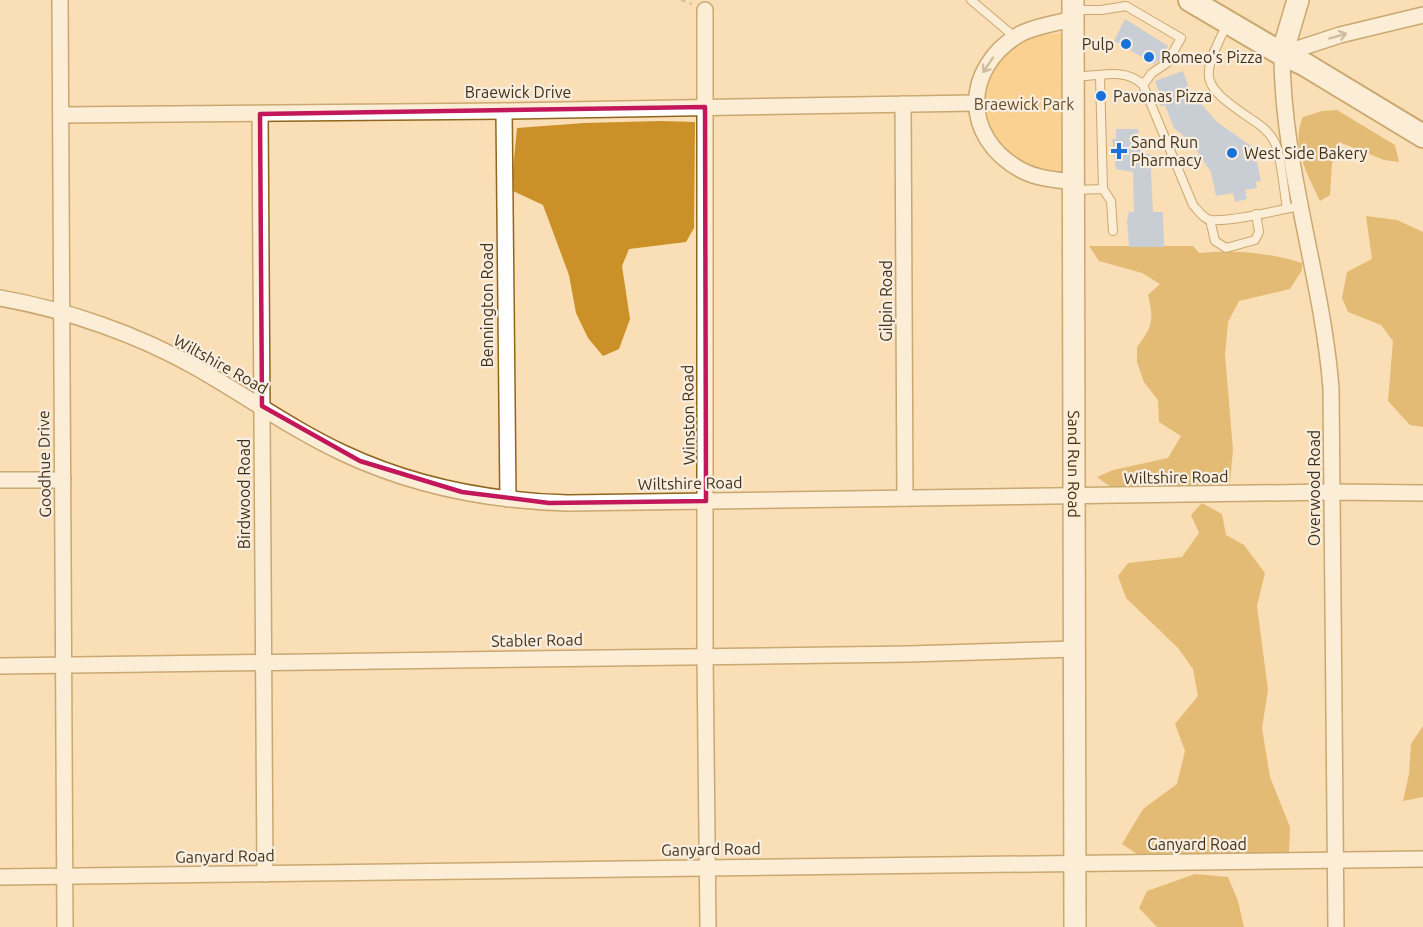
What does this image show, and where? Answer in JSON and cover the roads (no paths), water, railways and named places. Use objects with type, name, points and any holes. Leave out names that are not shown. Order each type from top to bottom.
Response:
[{"type":"main road","points":[[1190,0],[1282,54],[1304,64],[1423,136]]},
{"type":"street","name":"Goodhue Drive","points":[[60,0],[65,927]]},
{"type":"street","points":[[1282,54],[1298,0]]},
{"type":"street","name":"Winston Road","points":[[705,10],[705,655],[708,927]]},
{"type":"street","points":[[1074,10],[1030,30],[1001,48],[984,70],[975,103],[981,127],[1002,157],[1031,175],[1075,186]]},
{"type":"street","name":"Sand Run Road","points":[[1074,10],[1075,927]]},
{"type":"street","points":[[1282,54],[1340,35],[1423,15]]},
{"type":"street","name":"Overwood Road","points":[[1282,54],[1282,97],[1293,207],[1329,358],[1336,927]]},
{"type":"street","name":"Braewick Drive","points":[[61,115],[504,111],[975,103]]},
{"type":"street","name":"Gilpin Road","points":[[903,104],[905,498]]},
{"type":"street","name":"Bennington Road","points":[[504,111],[508,500]]},
{"type":"street","name":"Birdwood Road","points":[[260,114],[265,874]]},
{"type":"street","name":"Wiltshire Road","points":[[0,298],[62,313],[146,343],[195,367],[302,432],[360,460],[399,475],[462,492],[508,500],[568,503],[1332,492],[1423,493]]},
{"type":"street","points":[[0,480],[63,480]]},
{"type":"street","name":"Stabler Road","points":[[0,666],[909,654],[1075,649]]},
{"type":"street","name":"Ganyard Road","points":[[0,877],[1423,859]]},
{"type":"lane","points":[[970,0],[1016,38]]},
{"type":"lane","points":[[1074,10],[1101,10],[1126,6],[1181,38],[1167,63],[1152,73],[1143,85]]},
{"type":"lane","points":[[1210,220],[1293,207],[1275,142],[1263,128],[1218,96],[1209,82],[1209,63],[1228,22]]},
{"type":"lane","points":[[1100,76],[1103,189],[1111,201],[1113,231]]},
{"type":"lane","points":[[1074,77],[1134,76],[1143,85],[1193,205],[1210,220],[1215,241],[1226,248],[1255,240],[1259,232],[1256,214]]},
{"type":"lane","points":[[1075,186],[1103,189]]},
{"type":"place","name":"Pulp","points":[[1126,44]]},
{"type":"place","name":"Romeo's Pizza","points":[[1149,57]]},
{"type":"place","name":"Pavonas Pizza","points":[[1101,96]]},
{"type":"place","name":"Sand Run Pharmacy","points":[[1119,151]]},
{"type":"place","name":"West Side Bakery","points":[[1232,153]]},
{"type":"park label","name":"Braewick Park","points":[[1024,104]]}]
